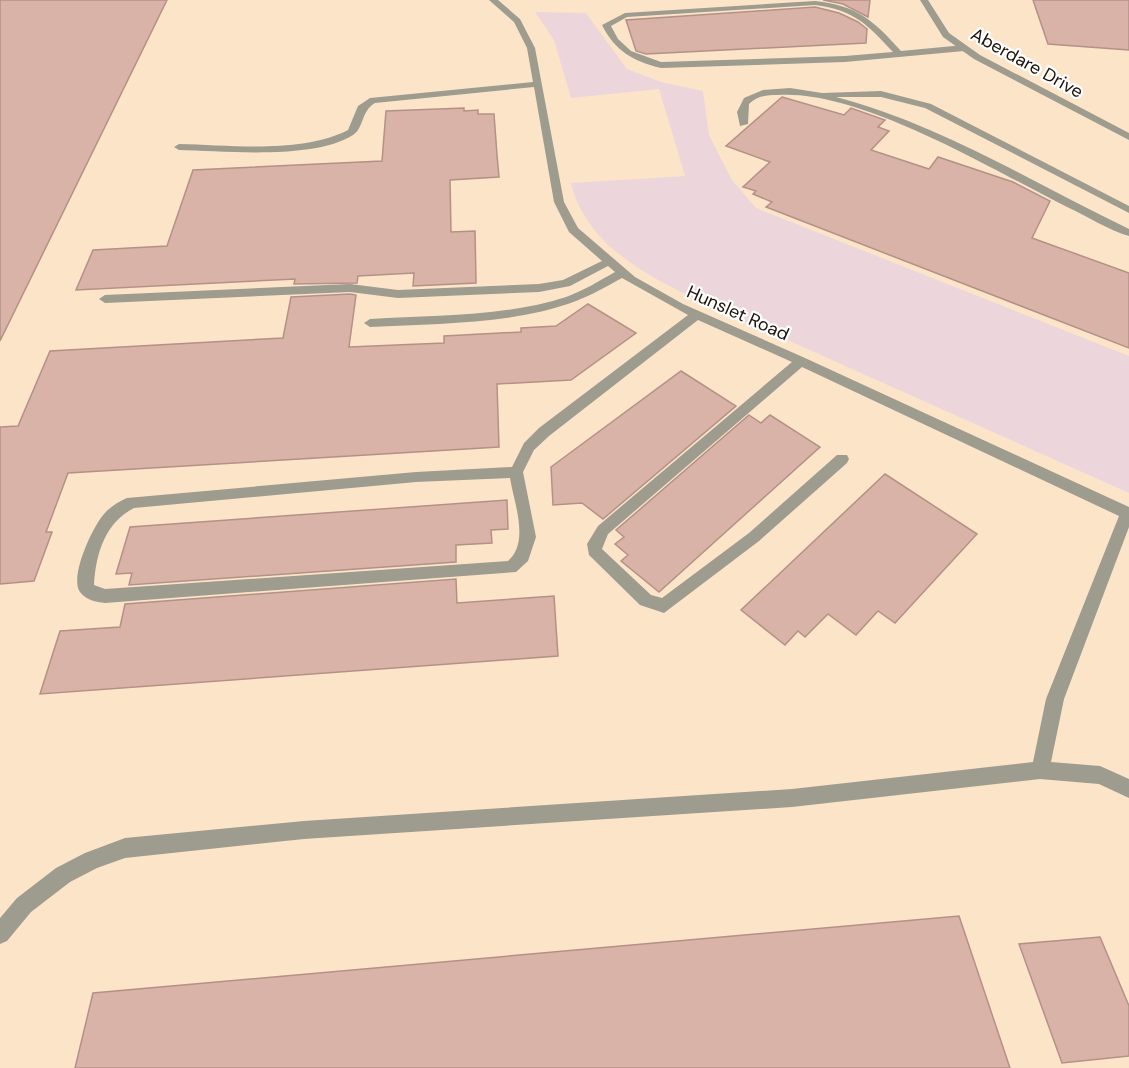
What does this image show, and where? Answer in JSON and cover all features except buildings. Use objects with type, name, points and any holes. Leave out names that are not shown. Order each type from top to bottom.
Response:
[{"type":"street","name":"Hunslet Road","points":[[494,0],[518,21],[526,33],[531,48],[559,202],[573,230],[622,273],[696,315],[801,361],[1128,513]]},
{"type":"street","name":"Aberdare Drive","points":[[924,0],[946,35],[977,57],[1129,137]]},
{"type":"street","points":[[899,54],[858,12],[833,4],[815,3],[625,15],[606,25],[616,43],[625,51],[645,62],[661,65],[845,59],[964,48]]},
{"type":"street","points":[[179,147],[265,147],[326,142],[349,135],[363,106],[373,100],[538,84]]},
{"type":"street","points":[[743,124],[740,111],[742,103],[753,95],[773,91],[820,95],[928,132],[1129,233]]},
{"type":"street","points":[[820,95],[837,92],[881,94],[928,106],[1129,210]]},
{"type":"street","points":[[105,298],[350,288],[398,294],[557,286],[609,262]]},
{"type":"street","points":[[370,323],[467,316],[552,305],[570,300],[622,273]]},
{"type":"street","points":[[516,472],[416,477],[132,501],[110,514],[94,544],[86,588],[95,595],[105,596],[511,567],[524,557],[527,543],[516,472],[529,447],[544,432],[696,315]]},
{"type":"street","points":[[801,361],[603,530],[594,544],[594,551],[646,600],[654,605],[664,606],[754,537],[842,459]]},
{"type":"street","points":[[1040,770],[1056,699],[1128,513]]},
{"type":"street","points":[[0,934],[24,905],[63,875],[92,860],[125,848],[304,830],[792,798],[1040,770],[1100,775],[1129,789]]},
{"type":"shaded area","points":[[0,0],[1129,0],[1129,1068],[0,1068]]},
{"type":"shaded area","points":[[535,12],[586,13],[627,69],[661,82],[703,91],[709,135],[732,180],[756,208],[1129,356],[1129,493],[702,302],[661,282],[622,257],[590,225],[571,183],[685,176],[659,89],[571,98],[554,40]]}]
